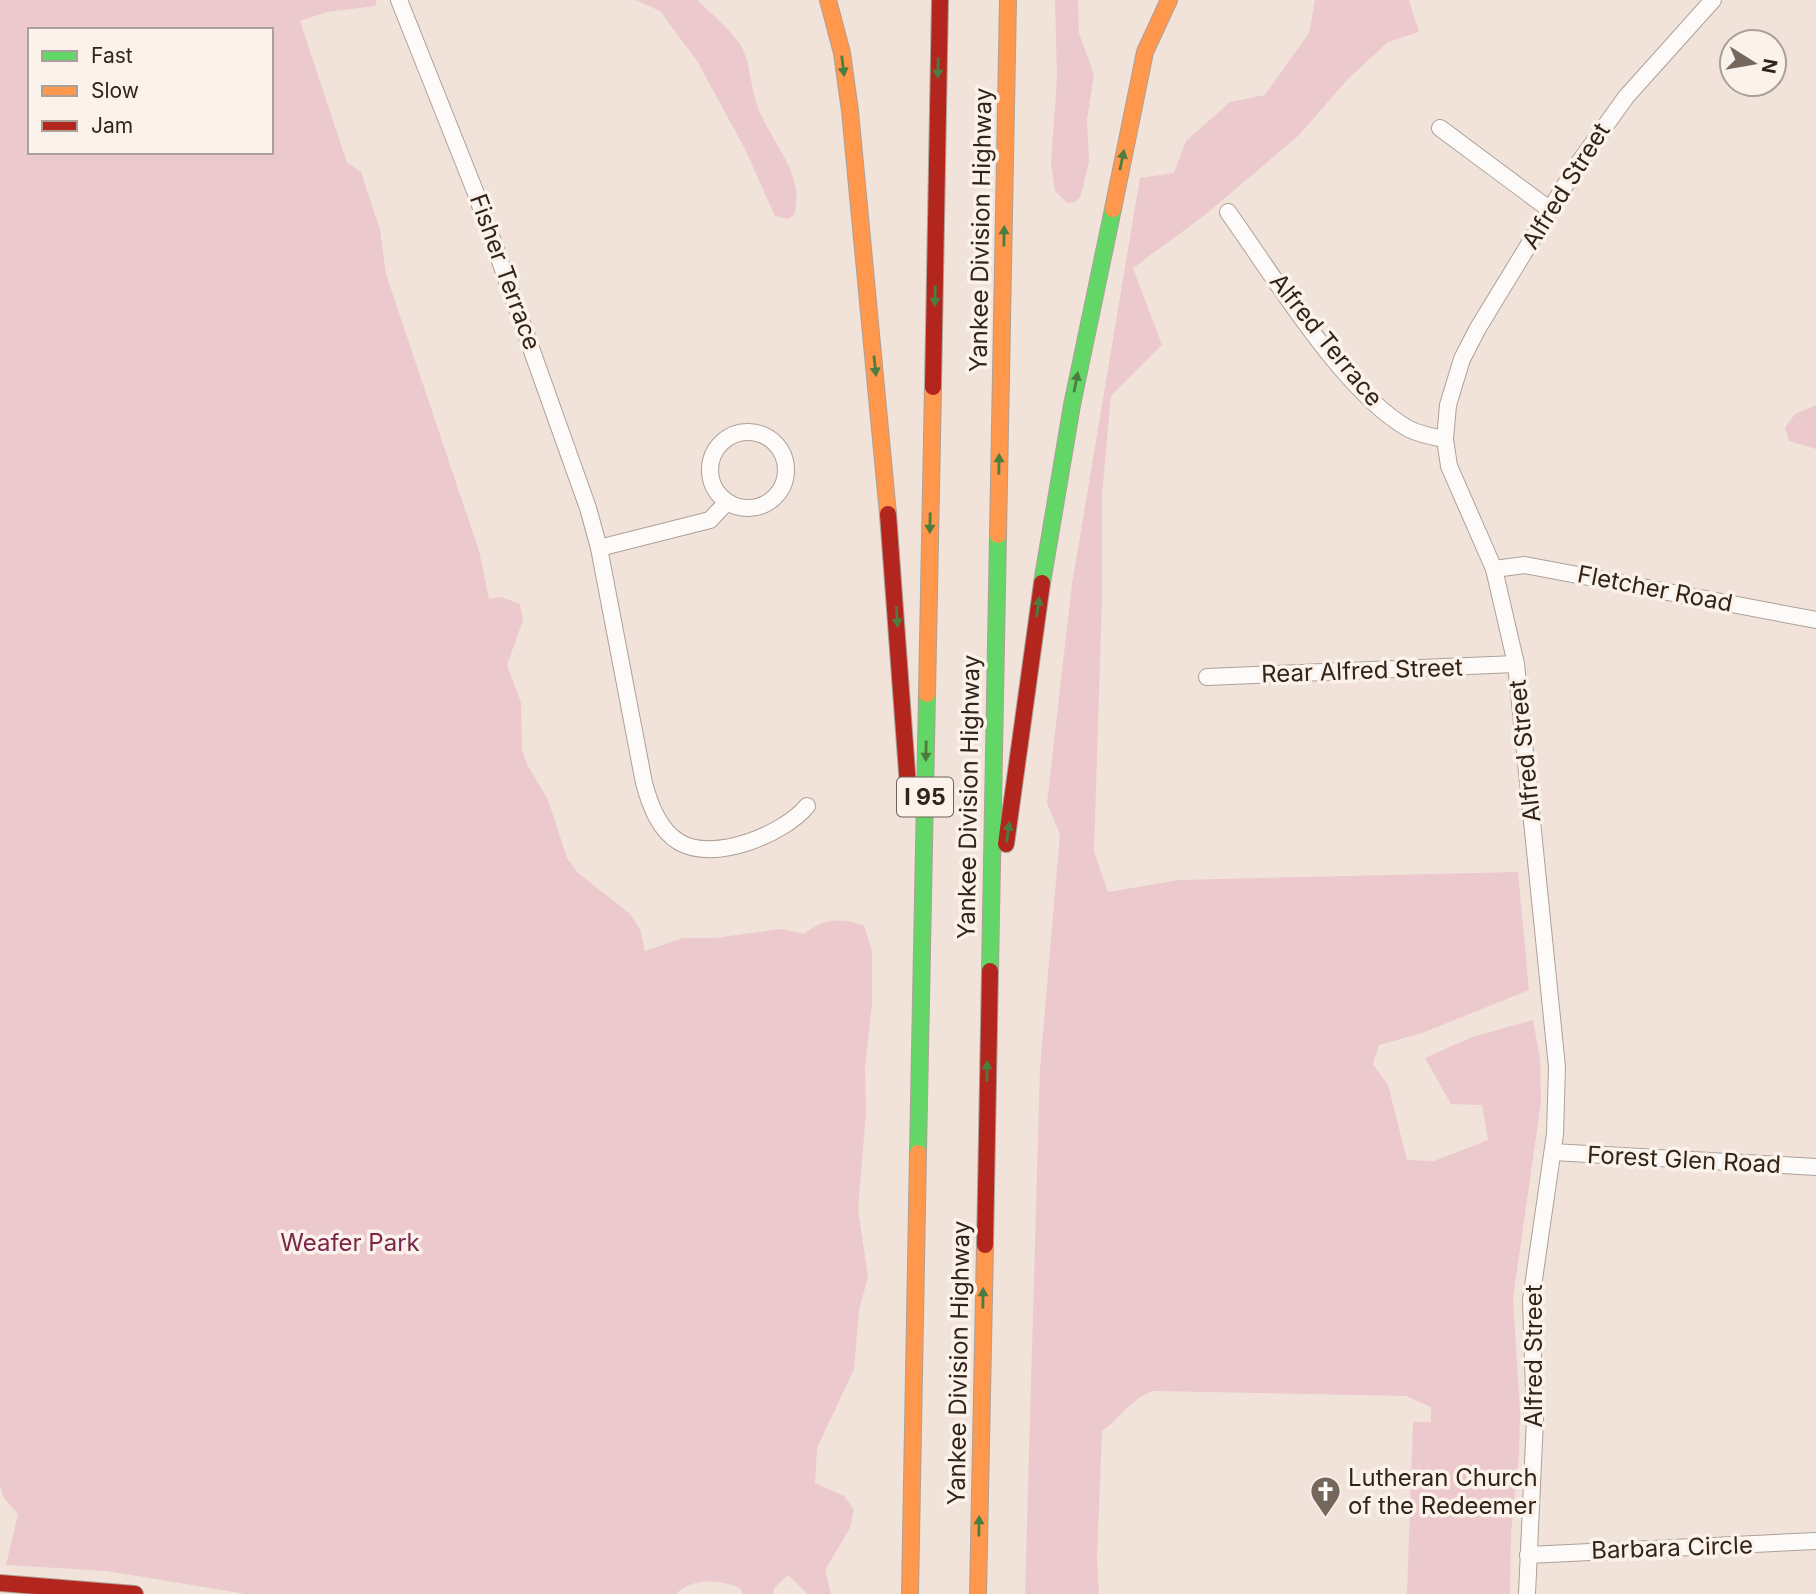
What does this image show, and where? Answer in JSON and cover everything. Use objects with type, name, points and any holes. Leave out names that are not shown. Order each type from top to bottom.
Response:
[{"type":"main road","points":[[828,0],[837,31],[844,76],[884,458],[921,990]]},
{"type":"main road","name":"Yankee Division Highway","points":[[910,1594],[940,0]]},
{"type":"main road","name":"Yankee Division Highway","points":[[978,1594],[1008,0]]},
{"type":"main road","points":[[989,973],[1040,594],[1072,404],[1145,52],[1169,0]]},
{"type":"main road","points":[[0,1583],[135,1594]]},
{"type":"street","name":"Fisher Terrace","points":[[399,0],[514,296],[573,463],[599,548],[644,783],[652,808],[662,826],[685,845],[699,849],[722,848],[774,832],[799,816],[807,806]]},
{"type":"street","name":"Alfred Street","points":[[1527,1594],[1535,1419],[1531,1300],[1553,1152],[1558,1104],[1557,1067],[1516,664],[1493,569],[1453,479],[1446,439],[1448,405],[1462,359],[1549,209],[1610,117],[1713,0]]},
{"type":"street","points":[[1440,128],[1549,209]]},
{"type":"street","name":"Alfred Terrace","points":[[1228,212],[1295,308],[1367,396],[1409,429],[1446,439]]},
{"type":"street","points":[[741,433],[755,433],[769,439],[780,449],[785,463],[785,478],[779,491],[769,502],[756,507],[741,507],[727,502],[717,492],[711,478],[711,463],[717,449],[727,439],[741,433]]},
{"type":"street","points":[[599,548],[710,520],[727,502]]},
{"type":"street","name":"Fletcher Road","points":[[1493,569],[1525,565],[1816,620]]},
{"type":"street","name":"Rear Alfred Street","points":[[1207,677],[1516,664]]},
{"type":"street","name":"Forest Glen Road","points":[[1553,1152],[1816,1167]]},
{"type":"street","name":"Barbara Circle","points":[[1528,1555],[1816,1541]]},
{"type":"green space","name":"Weafer Park","points":[[0,0],[377,0],[375,6],[327,12],[300,21],[347,163],[361,172],[380,230],[386,274],[479,551],[489,599],[501,597],[520,604],[523,620],[507,665],[521,703],[522,750],[548,800],[567,858],[577,872],[629,913],[640,929],[645,951],[683,938],[715,938],[781,929],[804,934],[818,925],[833,921],[848,921],[864,926],[872,950],[872,1005],[865,1066],[866,1113],[858,1209],[868,1277],[859,1310],[854,1369],[817,1448],[815,1483],[844,1496],[854,1510],[850,1528],[825,1570],[831,1594],[808,1594],[788,1575],[774,1588],[773,1594],[743,1594],[740,1588],[732,1585],[707,1582],[690,1585],[676,1594],[246,1594],[107,1571],[6,1565],[18,1514],[4,1498],[0,1487]]},
{"type":"green space","points":[[636,0],[697,0],[739,43],[746,57],[757,105],[791,171],[795,185],[794,215],[787,219],[775,216],[744,147],[697,61],[660,11]]},
{"type":"green space","points":[[1055,0],[1078,0],[1079,33],[1094,75],[1087,119],[1089,162],[1081,195],[1076,202],[1067,203],[1055,191],[1051,163],[1057,78]]},
{"type":"green space","points":[[1315,0],[1409,0],[1419,32],[1388,42],[1348,79],[1298,136],[1205,215],[1133,268],[1162,345],[1111,396],[1102,494],[1102,598],[1094,852],[1108,892],[1179,880],[1518,872],[1529,990],[1422,1033],[1379,1045],[1373,1064],[1388,1085],[1407,1160],[1434,1161],[1488,1140],[1482,1105],[1451,1104],[1425,1058],[1472,1037],[1533,1020],[1540,1059],[1541,1102],[1513,1298],[1520,1410],[1519,1455],[1511,1534],[1510,1594],[1407,1594],[1413,1422],[1431,1422],[1431,1407],[1406,1396],[1153,1391],[1138,1399],[1102,1431],[1097,1558],[1099,1594],[1025,1594],[1040,1068],[1060,834],[1047,803],[1072,584],[1140,178],[1174,173],[1186,141],[1230,102],[1265,95],[1309,33]]},
{"type":"green space","points":[[1816,405],[1816,449],[1789,441],[1785,428],[1795,414]]},
{"type":"traffic: fast","points":[[1042,583],[1072,405],[1113,209]]},
{"type":"traffic: fast","points":[[990,971],[998,535]]},
{"type":"traffic: fast","points":[[918,1153],[927,694]]},
{"type":"traffic: slow","points":[[828,0],[842,53],[850,111],[888,514]]},
{"type":"traffic: slow","points":[[998,535],[1008,0]]},
{"type":"traffic: slow","points":[[1113,209],[1145,52],[1169,0]]},
{"type":"traffic: slow","points":[[927,694],[933,387]]},
{"type":"traffic: slow","points":[[910,1594],[918,1153]]},
{"type":"traffic: slow","points":[[978,1594],[985,1245]]},
{"type":"traffic: jam","points":[[933,387],[940,0]]},
{"type":"traffic: jam","points":[[888,514],[908,786]]},
{"type":"traffic: jam","points":[[1006,844],[1042,583]]},
{"type":"traffic: jam","points":[[985,1245],[990,971]]},
{"type":"traffic: jam","points":[[0,1583],[135,1594]]},
{"type":"place","name":"Lutheran Church of the Redeemer","points":[[1325,1519]]}]
